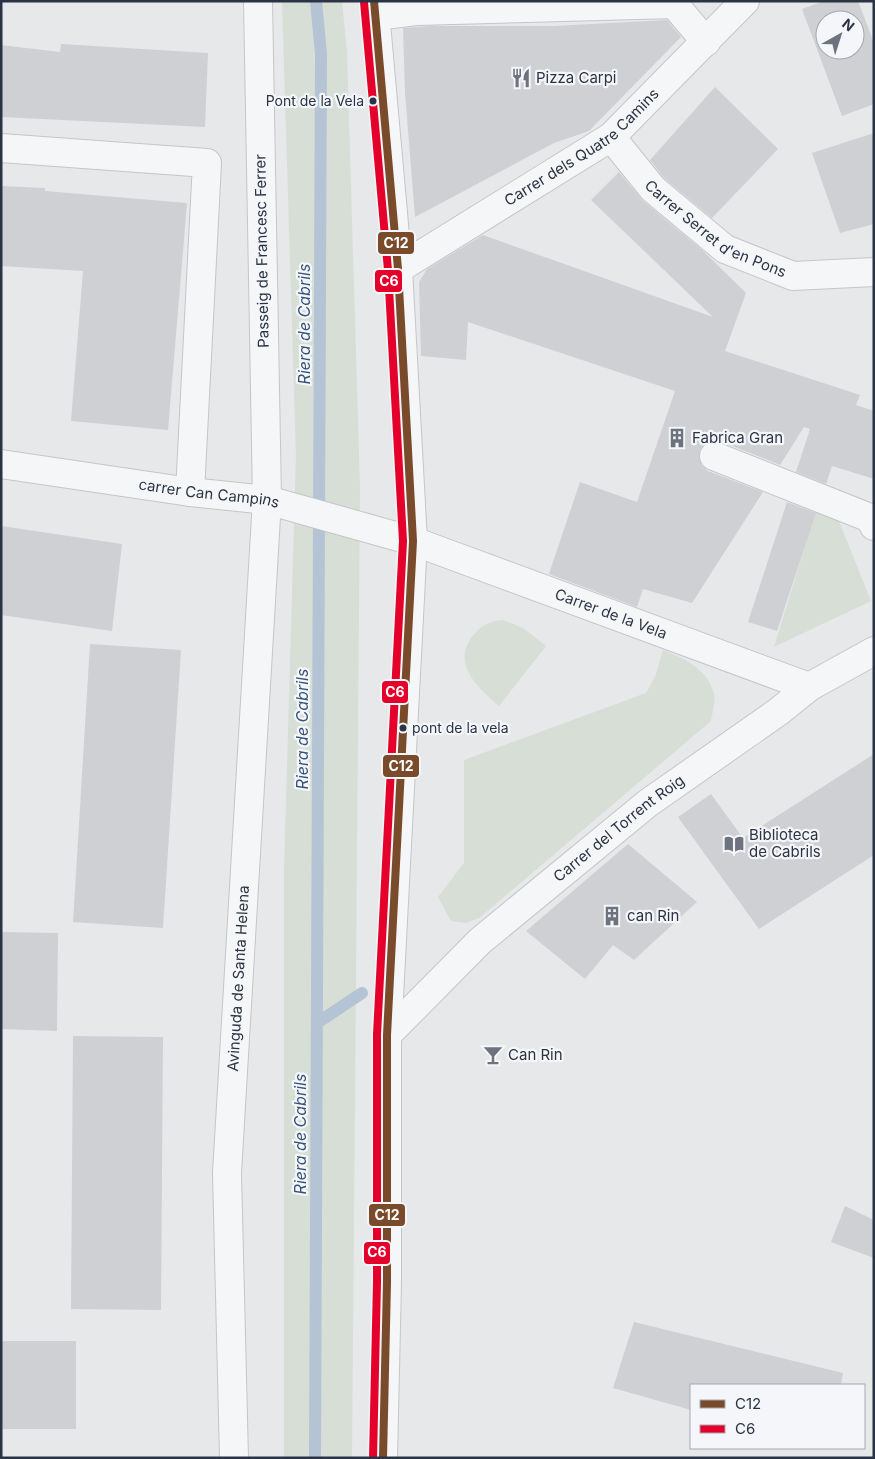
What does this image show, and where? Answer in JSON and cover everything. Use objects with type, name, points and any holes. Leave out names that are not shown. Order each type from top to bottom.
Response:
[{"type":"street","name":"Passeig de Francesc Ferrer","points":[[258,1],[267,500]]},
{"type":"street","name":"Carrer dels Quatre Camins","points":[[398,269],[611,137],[746,1]]},
{"type":"street","points":[[383,1458],[387,1282],[387,1035],[413,541],[398,269],[375,8],[416,11],[674,4],[706,42]]},
{"type":"street","name":"Carrer Serret d'en Pons","points":[[611,137],[653,189],[725,249],[793,276],[874,272]]},
{"type":"street","points":[[1,148],[207,163],[190,492]]},
{"type":"street","points":[[714,456],[870,518],[874,526]]},
{"type":"street","name":"carrer Can Campins","points":[[1,464],[190,492],[267,500],[413,541]]},
{"type":"street","name":"Avinguda de Santa Helena","points":[[234,1458],[226,1173],[267,500]]},
{"type":"street","name":"Carrer de la Vela","points":[[413,541],[769,674],[809,687]]},
{"type":"street","name":"Carrer del Torrent Roig","points":[[387,1035],[480,942],[648,803],[778,712],[809,687],[874,651]]},
{"type":"street","points":[[769,674],[778,712]]},
{"type":"shaded area","points":[[282,1],[342,1],[347,53],[360,487],[352,1458],[284,1458],[284,869],[296,456]]},
{"type":"shaded area","points":[[816,511],[839,521],[871,601],[774,647]]},
{"type":"shaded area","points":[[503,620],[523,628],[546,646],[499,706],[471,676],[466,667],[465,658],[466,648],[478,630],[489,623]]},
{"type":"shaded area","points":[[663,650],[687,661],[706,677],[714,694],[711,721],[479,918],[466,923],[451,921],[438,897],[464,863],[464,760],[646,693],[655,677]]},
{"type":"building","points":[[824,1],[858,1],[861,10],[815,10],[815,44],[802,9]]},
{"type":"building","points":[[865,19],[874,43],[874,104],[842,116],[821,60],[865,60]]},
{"type":"building","points":[[667,20],[681,37],[589,131],[554,143],[415,217],[405,93],[403,28],[429,26],[554,26]]},
{"type":"building","points":[[61,44],[208,53],[205,127],[1,117],[1,45],[60,52]]},
{"type":"building","points":[[715,87],[778,149],[712,218],[664,178],[650,160]]},
{"type":"building","points":[[874,133],[874,224],[840,233],[812,153]]},
{"type":"building","points":[[619,172],[643,201],[701,249],[746,293],[725,351],[860,395],[856,405],[874,411],[874,479],[832,466],[826,484],[796,472],[810,429],[804,427],[780,465],[720,441],[711,441],[704,444],[700,450],[699,458],[702,466],[708,471],[763,492],[692,603],[643,589],[637,607],[549,574],[580,482],[637,502],[675,391],[468,322],[466,360],[421,356],[419,282],[427,269],[483,235],[713,317],[591,200]]},
{"type":"building","points":[[1,186],[45,188],[45,191],[187,203],[168,430],[71,421],[83,271],[1,266]]},
{"type":"building","points":[[787,502],[816,513],[777,631],[748,622]]},
{"type":"building","points":[[1,526],[122,544],[112,631],[1,615]]},
{"type":"building","points":[[90,644],[181,650],[163,928],[73,922]]},
{"type":"building","points":[[874,754],[874,855],[759,929],[678,817],[711,794],[743,838]]},
{"type":"building","name":"can Rin","points":[[628,844],[697,902],[634,960],[613,945],[585,979],[526,931]]},
{"type":"building","points":[[1,932],[58,933],[57,1031],[1,1029]]},
{"type":"building","points":[[73,1036],[163,1037],[161,1310],[71,1309]]},
{"type":"building","points":[[845,1206],[874,1220],[874,1258],[831,1242]]},
{"type":"building","points":[[634,1322],[843,1373],[841,1384],[690,1384],[690,1410],[613,1388]]},
{"type":"building","points":[[1,1341],[76,1341],[76,1429],[1,1429]]},
{"type":"waterway","name":"Riera de Cabrils","points":[[315,1458],[321,54],[316,1]]},
{"type":"waterway","points":[[317,1023],[362,993]]},
{"type":"transit line","name":"C12","points":[[374,1],[398,269],[413,541],[387,1035],[387,1282],[383,1458]]},
{"type":"transit line","name":"C6","points":[[364,2],[388,270],[403,541],[377,1034],[377,1282],[373,1458]]},
{"type":"place","name":"Pizza Carpi","points":[[521,78]]},
{"type":"place","name":"Pont de la Vela","points":[[373,101]]},
{"type":"place","name":"Fabrica Gran","points":[[677,438]]},
{"type":"place","name":"pont de la vela","points":[[403,728]]},
{"type":"place","name":"Biblioteca de Cabrils","points":[[734,844]]},
{"type":"place","name":"can Rin","points":[[612,916]]},
{"type":"place","name":"Can Rin","points":[[493,1055]]}]
